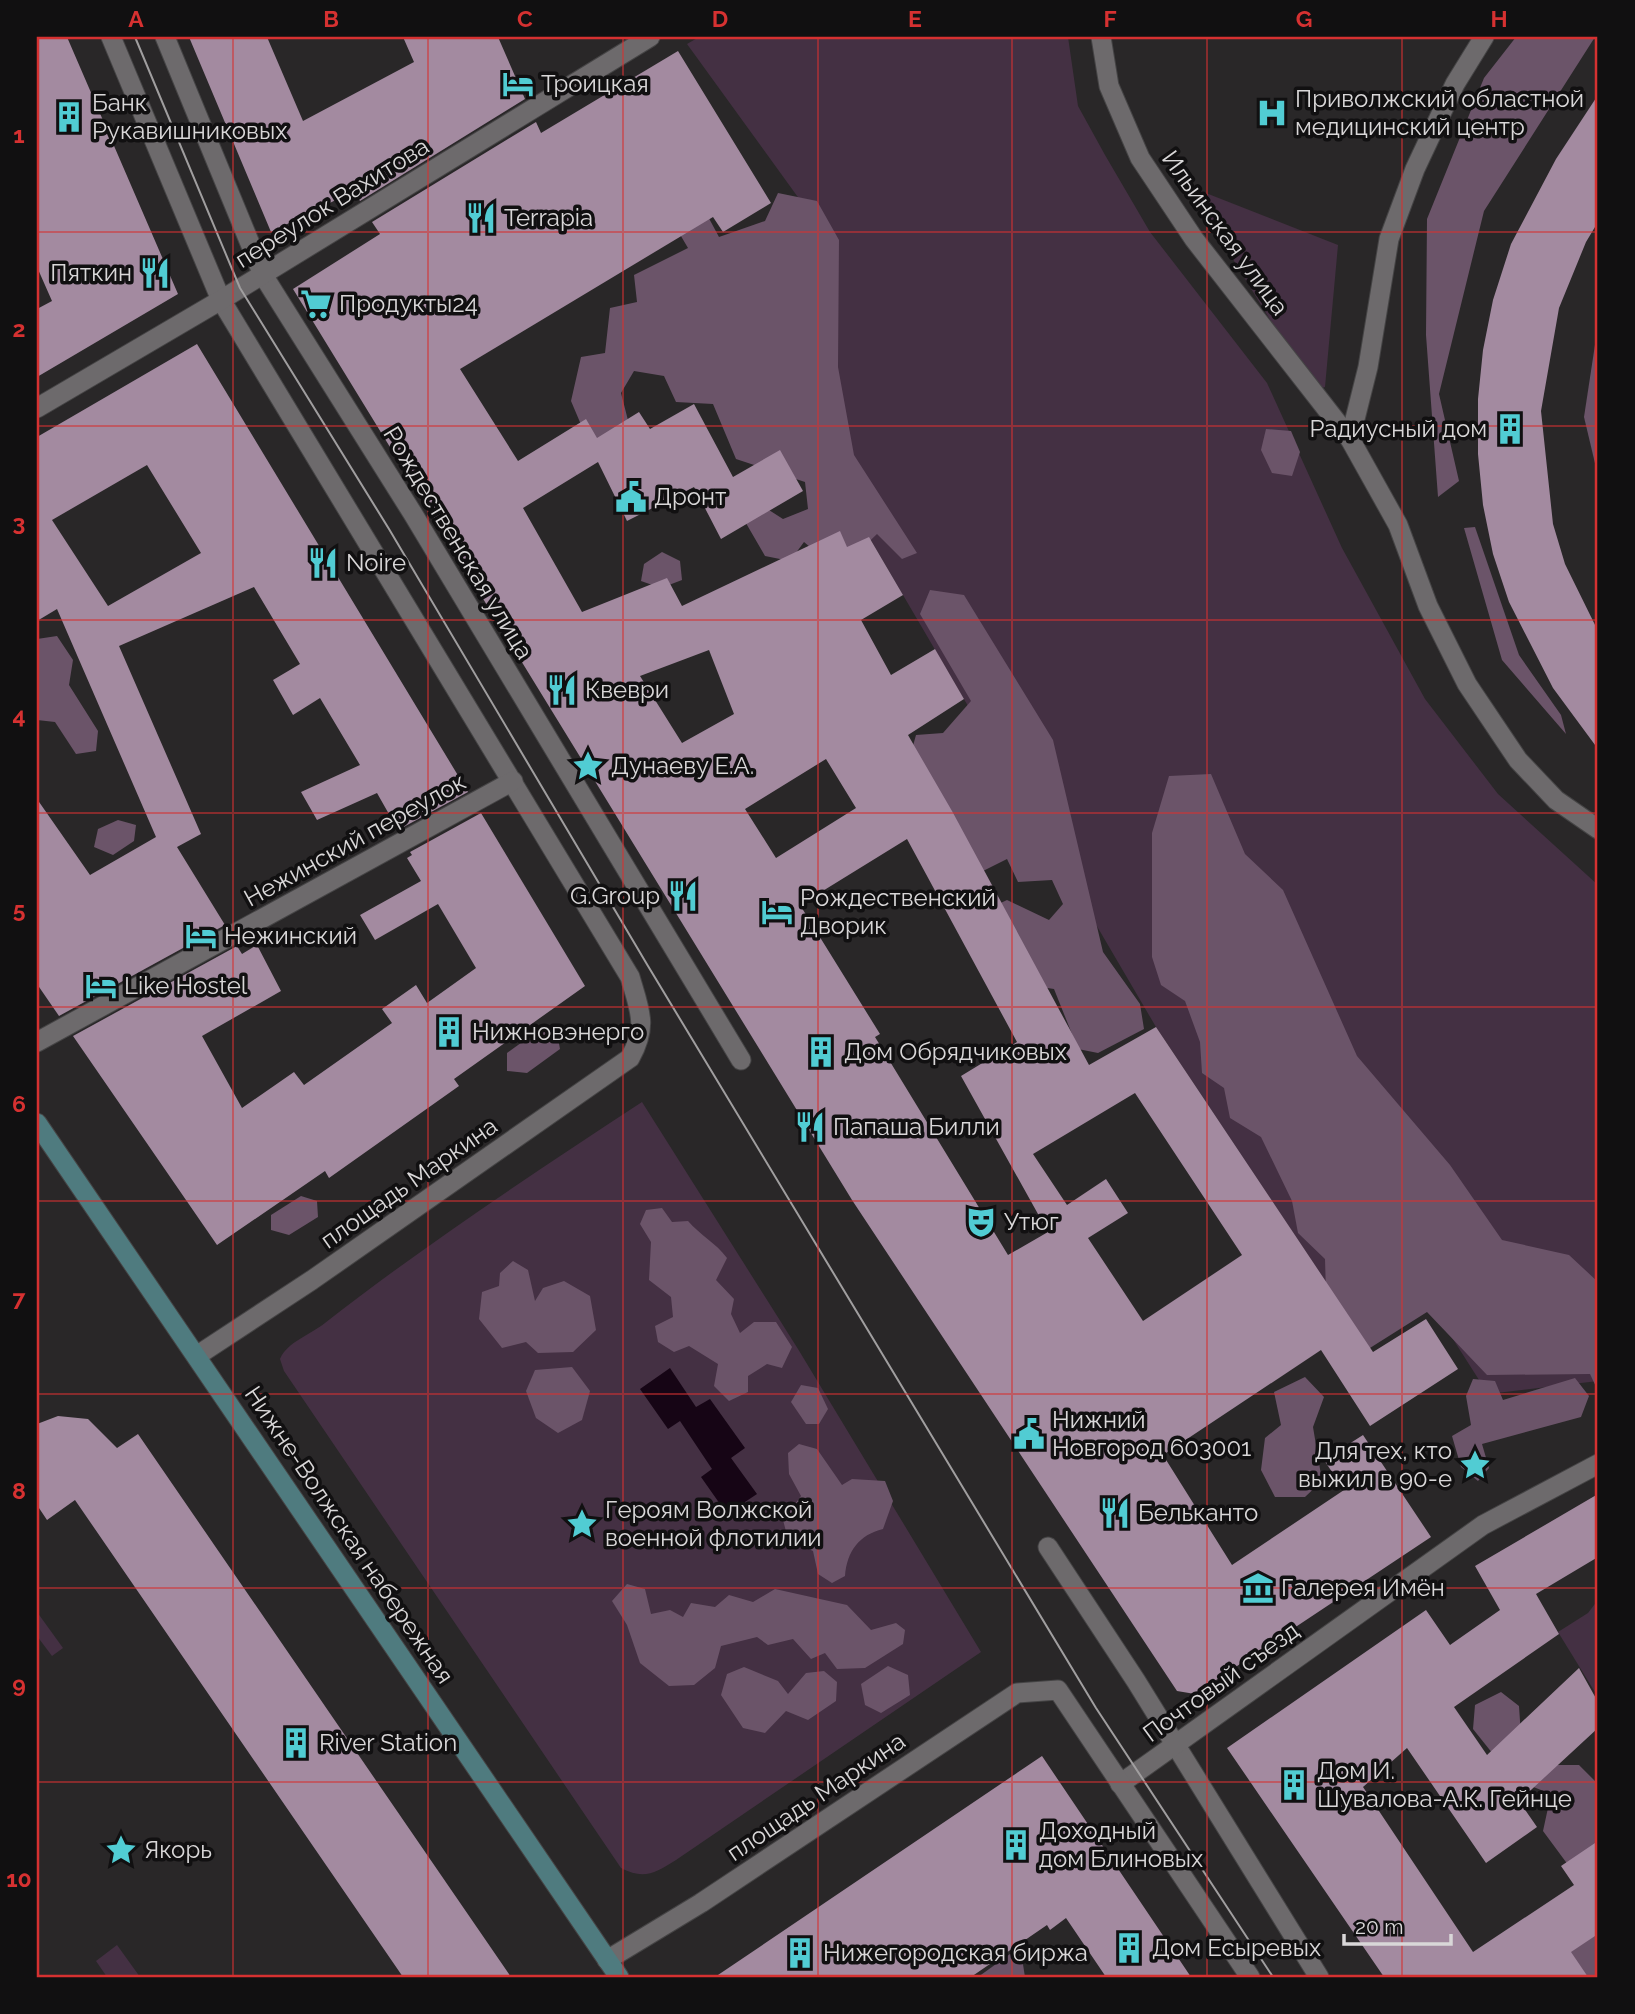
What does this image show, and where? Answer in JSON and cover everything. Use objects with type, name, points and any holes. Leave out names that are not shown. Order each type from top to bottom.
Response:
[{"type":"main road","name":"Нижне-Волжская набережная","points":[[37,1123],[198,1355],[619,1977]]},
{"type":"street","points":[[111,37],[221,300],[513,781]]},
{"type":"street","name":"Рождественская улица","points":[[165,37],[263,275],[420,526],[741,1060]]},
{"type":"street","name":"переулок Вахитова","points":[[37,408],[263,275],[650,37]]},
{"type":"street","name":"Ильинская улица","points":[[1101,37],[1109,86],[1140,158],[1194,239],[1350,439],[1398,525],[1428,606],[1468,684],[1518,760],[1556,800],[1598,829]]},
{"type":"street","points":[[1350,439],[1368,368],[1390,239],[1415,169],[1455,84],[1484,37]]},
{"type":"street","name":"площадь Маркина","points":[[198,1355],[312,1280],[630,1058],[640,1041],[643,1019],[630,977],[513,781]]},
{"type":"street","name":"Нежинский переулок","points":[[37,1042],[513,781]]},
{"type":"street","name":"Почтовый съезд","points":[[1120,1784],[1483,1525],[1598,1464]]},
{"type":"street","points":[[1048,1548],[1319,1977]]},
{"type":"street","name":"площадь Маркина","points":[[607,1959],[701,1903],[1017,1693],[1058,1690],[1120,1784]]},
{"type":"street","points":[[1120,1784],[1250,1977]]},
{"type":"shaded area","points":[[699,37],[1068,37],[1078,106],[1150,232],[1267,383],[1342,548],[1425,699],[1498,794],[1598,885],[1598,1381],[1488,1394],[1421,1289],[1356,1327],[1156,1027],[869,537],[835,469],[813,218],[687,44]]},
{"type":"shaded area","points":[[1516,37],[1595,37],[1484,211],[1439,394],[1459,481],[1438,497],[1426,335],[1427,219],[1484,78]]},
{"type":"shaded area","points":[[690,183],[719,237],[765,221],[778,193],[817,201],[839,240],[838,367],[854,455],[917,553],[902,559],[877,534],[852,558],[823,558],[804,542],[790,561],[765,556],[743,518],[758,503],[783,519],[808,509],[805,482],[736,459],[713,404],[676,402],[664,376],[634,371],[621,393],[631,432],[593,453],[571,401],[581,357],[605,353],[610,308],[637,302],[634,275],[688,248],[665,209]]},
{"type":"shaded area","points":[[1188,186],[1338,245],[1325,387],[1314,391]]},
{"type":"shaded area","points":[[1598,325],[1598,476],[1584,417]]},
{"type":"shaded area","points":[[1266,429],[1291,431],[1300,452],[1292,476],[1272,473],[1261,450]]},
{"type":"shaded area","points":[[1475,527],[1519,655],[1561,715],[1566,734],[1502,660],[1464,528]]},
{"type":"shaded area","points":[[662,552],[680,561],[682,580],[661,588],[641,581],[644,564]]},
{"type":"shaded area","points":[[930,590],[964,595],[1053,740],[1103,952],[1140,1004],[1144,1029],[1098,1053],[1078,1049],[1054,989],[995,980],[969,918],[1007,900],[1049,920],[1063,904],[1052,880],[1018,882],[1007,859],[983,871],[909,760],[916,735],[943,733],[971,701],[920,614]]},
{"type":"shaded area","points":[[57,636],[73,660],[69,685],[98,731],[96,751],[76,754],[55,722],[37,720],[37,639]]},
{"type":"shaded area","points":[[1211,774],[1245,854],[1283,890],[1357,1056],[1450,1165],[1502,1240],[1569,1255],[1598,1282],[1598,1391],[1590,1374],[1487,1375],[1427,1312],[1343,1365],[1326,1293],[1325,1259],[1298,1233],[1292,1201],[1261,1137],[1230,1118],[1224,1088],[1202,1073],[1200,1042],[1185,1001],[1161,985],[1152,957],[1152,833],[1169,776]]},
{"type":"shaded area","points":[[118,820],[136,825],[134,841],[113,855],[94,847],[98,829]]},
{"type":"shaded area","points":[[543,1027],[557,1033],[560,1049],[527,1073],[507,1071],[507,1053]]},
{"type":"shaded area","points":[[642,1102],[798,1349],[981,1652],[676,1860],[655,1871],[636,1874],[621,1868],[284,1371],[280,1359],[293,1343],[319,1327],[441,1237]]},
{"type":"shaded area","points":[[301,1196],[317,1201],[318,1217],[289,1235],[271,1230],[271,1215]]},
{"type":"shaded area","points":[[662,1208],[672,1222],[688,1221],[727,1258],[716,1280],[734,1299],[731,1314],[740,1333],[754,1322],[776,1322],[792,1347],[782,1368],[767,1364],[748,1376],[748,1392],[729,1401],[714,1386],[718,1364],[689,1346],[674,1352],[658,1342],[655,1326],[673,1317],[671,1297],[649,1280],[651,1242],[640,1224],[646,1210]]},
{"type":"shaded area","points":[[513,1261],[528,1270],[535,1301],[543,1288],[564,1281],[590,1296],[596,1330],[573,1352],[538,1353],[526,1342],[502,1348],[479,1319],[482,1292],[499,1286],[500,1273]]},
{"type":"shaded area","points":[[572,1367],[590,1391],[582,1420],[558,1433],[536,1418],[526,1391],[535,1370]]},
{"type":"shaded area","points":[[670,1368],[696,1407],[710,1399],[745,1448],[731,1458],[757,1494],[727,1514],[701,1477],[712,1469],[680,1421],[668,1429],[640,1389]]},
{"type":"shaded area","points":[[1305,1377],[1324,1397],[1313,1427],[1322,1481],[1305,1497],[1275,1497],[1261,1470],[1265,1438],[1281,1425],[1274,1392]]},
{"type":"shaded area","points":[[1575,1378],[1589,1396],[1581,1417],[1482,1444],[1489,1468],[1478,1481],[1461,1467],[1452,1436],[1471,1425],[1466,1396],[1473,1379],[1495,1381],[1503,1400]]},
{"type":"shaded area","points":[[801,1385],[818,1388],[828,1409],[819,1424],[806,1424],[791,1402]]},
{"type":"shaded area","points":[[799,1444],[817,1449],[842,1485],[852,1479],[885,1481],[893,1501],[883,1529],[867,1535],[856,1545],[848,1559],[845,1576],[832,1583],[818,1574],[813,1551],[788,1539],[783,1520],[801,1496],[789,1474],[788,1453]]},
{"type":"shaded area","points":[[627,1584],[645,1589],[651,1614],[670,1610],[683,1617],[691,1603],[715,1607],[729,1595],[753,1602],[775,1589],[847,1605],[871,1630],[896,1623],[905,1630],[903,1644],[865,1668],[837,1669],[825,1653],[811,1659],[793,1639],[768,1645],[757,1637],[721,1646],[715,1668],[694,1685],[669,1686],[640,1663],[627,1625],[612,1601]]},
{"type":"shaded area","points":[[1598,1600],[1598,1697],[1558,1632],[1588,1613]]},
{"type":"shaded area","points":[[37,1612],[63,1648],[52,1656],[37,1636]]},
{"type":"shaded area","points":[[888,1666],[908,1675],[910,1695],[881,1713],[865,1705],[861,1684]]},
{"type":"shaded area","points":[[744,1667],[778,1681],[788,1694],[806,1673],[824,1671],[837,1682],[836,1701],[808,1720],[786,1711],[765,1733],[743,1728],[721,1695],[727,1674]]},
{"type":"shaded area","points":[[1501,1692],[1519,1706],[1521,1736],[1548,1765],[1579,1765],[1598,1784],[1598,1891],[1577,1877],[1543,1831],[1551,1794],[1513,1779],[1473,1729],[1475,1705]]},
{"type":"shaded area","points":[[1598,1928],[1598,1977],[1558,1977],[1555,1949],[1575,1931]]},
{"type":"shaded area","points":[[117,1945],[140,1977],[107,1977],[96,1961]]},
{"type":"shaded area","points":[[1010,1954],[1022,1958],[1025,1977],[978,1977]]},
{"type":"building","points":[[37,37],[67,37],[178,294],[37,377],[37,309],[52,301],[37,267]]},
{"type":"building","points":[[189,37],[267,37],[303,121],[414,62],[403,37],[498,37],[525,99],[360,201],[354,191],[271,232]]},
{"type":"building","points":[[678,51],[771,203],[723,232],[713,217],[460,369],[518,461],[586,419],[597,438],[639,412],[650,429],[694,404],[733,477],[780,450],[803,491],[721,539],[694,487],[627,521],[598,462],[523,508],[582,612],[667,578],[682,606],[840,531],[847,547],[869,537],[903,595],[861,620],[891,675],[935,649],[964,699],[908,735],[1089,1065],[1156,1027],[1373,1352],[1426,1319],[1458,1369],[1370,1426],[1321,1350],[1163,1455],[1232,1565],[1344,1490],[1324,1460],[1363,1435],[1431,1537],[1195,1694],[1177,1691],[852,1200],[293,289],[380,234],[372,222],[536,122],[541,133]],"holes":[[[709,650],[734,714],[682,743],[640,676]],[[826,759],[856,808],[776,858],[745,809]],[[907,839],[1017,1042],[961,1076],[1048,1232],[1008,1255],[875,1037],[880,1034],[800,905]],[[1135,1093],[1242,1255],[1143,1321],[1088,1238],[1128,1213],[1106,1179],[1067,1205],[1033,1154]]]},
{"type":"building","name":"Радиусный дом","points":[[1598,95],[1598,222],[1586,242],[1559,308],[1541,411],[1553,524],[1565,564],[1598,631],[1598,749],[1553,688],[1509,602],[1493,554],[1483,505],[1478,454],[1478,399],[1483,350],[1493,300],[1511,244],[1556,159]]},
{"type":"building","points":[[197,344],[468,792],[398,830],[377,793],[317,820],[301,792],[360,765],[320,698],[293,715],[273,680],[300,664],[254,587],[119,646],[201,834],[177,847],[225,925],[59,1016],[37,984],[37,799],[90,875],[156,837],[57,609],[37,621],[37,437]],"holes":[[[147,465],[201,553],[108,606],[52,520]]]},
{"type":"building","name":"Нижновэнерго","points":[[481,813],[585,986],[454,1079],[459,1086],[329,1178],[325,1171],[217,1245],[73,1036],[237,946],[242,954],[257,945],[281,991],[202,1036],[242,1108],[294,1072],[304,1085],[392,1023],[382,1009],[416,985],[427,1003],[476,968],[438,904],[375,940],[360,915],[421,881],[407,858],[412,855],[410,852]]},
{"type":"building","name":"River Station","points":[[58,1416],[88,1419],[117,1448],[138,1434],[511,1977],[403,1977],[75,1500],[47,1520],[37,1505],[37,1424]]},
{"type":"building","points":[[1598,1494],[1598,1557],[1536,1594],[1559,1634],[1454,1707],[1487,1755],[1579,1668],[1598,1702],[1598,1728],[1519,1801],[1537,1827],[1486,1863],[1407,1748],[1363,1787],[1473,1952],[1574,1885],[1561,1866],[1598,1841],[1598,1934],[1571,1952],[1588,1977],[1384,1977],[1227,1748],[1426,1610],[1450,1645],[1500,1610],[1475,1566]]},
{"type":"building","points":[[1042,1756],[1191,1977],[1106,1977],[1066,1918],[1050,1930],[1047,1925],[971,1977],[715,1977]]},
{"type":"tram line","points":[[135,37],[240,288],[389,529],[648,966],[1096,1708],[1273,1977]]},
{"type":"place","name":"Троицкая","points":[[518,84]]},
{"type":"place","name":"Приволжский областной медицинский центр","points":[[1272,113]]},
{"type":"place","name":"Банк Рукавишниковых","points":[[69,117]]},
{"type":"place","name":"Terrapia","points":[[481,218]]},
{"type":"place","name":"Пяткин","points":[[155,273]]},
{"type":"place","name":"Продукты24","points":[[316,304]]},
{"type":"place","name":"Радиусный дом","points":[[1510,429]]},
{"type":"place","name":"Дронт","points":[[631,497]]},
{"type":"place","name":"Noire","points":[[323,563]]},
{"type":"place","name":"Квеври","points":[[562,690]]},
{"type":"place","name":"Дунаеву Е.А.","points":[[588,766]]},
{"type":"place","name":"G.Group","points":[[683,896]]},
{"type":"place","name":"Рождественский Дворик","points":[[777,912]]},
{"type":"place","name":"Нежинский","points":[[201,936]]},
{"type":"place","name":"Like Hostel","points":[[101,986]]},
{"type":"place","name":"Нижновэнерго","points":[[449,1032]]},
{"type":"place","name":"Дом Обрядчиковых","points":[[821,1052]]},
{"type":"place","name":"Папаша Билли","points":[[810,1127]]},
{"type":"place","name":"Утюг","points":[[981,1222]]},
{"type":"place","name":"Нижний Новгород 603001","points":[[1029,1434]]},
{"type":"place","name":"Для тех, кто выжил в 90-е","points":[[1475,1465]]},
{"type":"place","name":"Бельканто","points":[[1115,1513]]},
{"type":"place","name":"Героям Волжской военной флотилии","points":[[582,1524]]},
{"type":"place","name":"Галерея Имён","points":[[1258,1588]]},
{"type":"place","name":"River Station","points":[[296,1743]]},
{"type":"place","name":"Дом И. Шувалова-А.К. Гейнце","points":[[1294,1785]]},
{"type":"place","name":"Доходный дом Блиновых","points":[[1016,1845]]},
{"type":"place","name":"Якорь","points":[[121,1850]]},
{"type":"place","name":"Дом Есыревых","points":[[1129,1948]]},
{"type":"place","name":"Нижегородская биржа","points":[[800,1953]]}]
